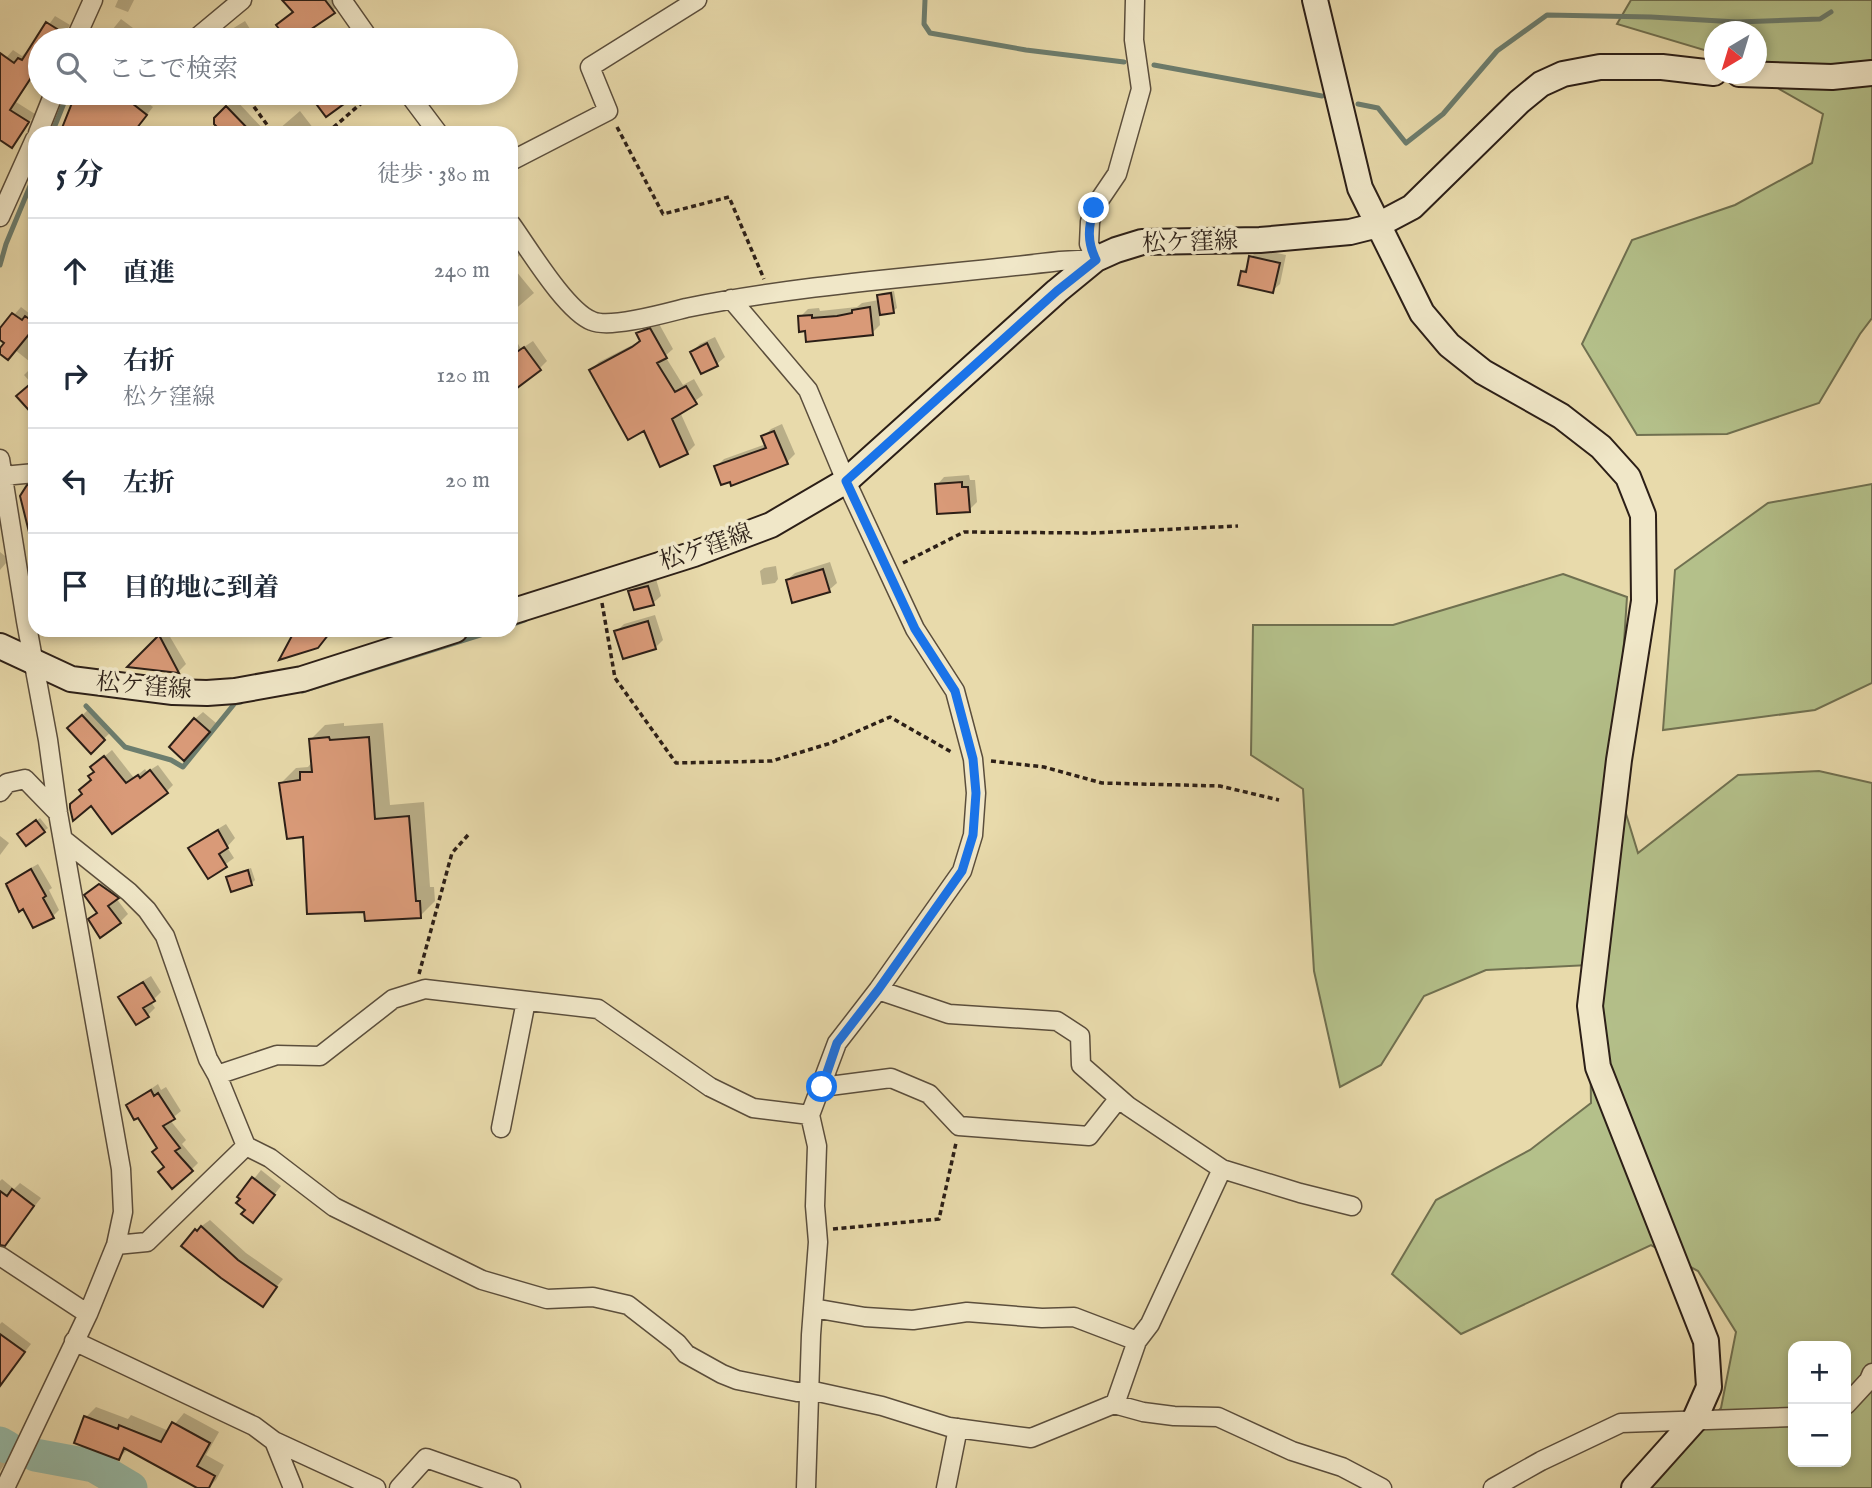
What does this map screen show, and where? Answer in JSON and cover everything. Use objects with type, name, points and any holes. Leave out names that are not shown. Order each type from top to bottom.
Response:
[{"type":"street","points":[[80,28],[93,0]]},
{"type":"street","points":[[208,28],[242,0]]},
{"type":"street","points":[[342,0],[362,28]]},
{"type":"street","points":[[518,157],[608,111],[590,67],[697,0]]},
{"type":"street","points":[[518,234],[563,296],[580,314],[594,323],[621,322],[770,293],[1060,261],[1096,260],[1089,244],[1090,222],[1094,208],[1117,174],[1142,89],[1134,40],[1135,0]]},
{"type":"street","points":[[1315,0],[1360,188],[1422,313],[1449,345],[1483,372],[1561,416],[1601,447],[1628,477],[1643,515],[1644,601],[1619,760],[1590,1006],[1598,1067],[1706,1341],[1709,1387],[1694,1421],[1634,1488]]},
{"type":"street","name":"松ケ窪線","points":[[518,610],[694,554],[771,525],[846,481],[1057,291],[1096,260],[1116,250],[1142,242],[1260,240],[1350,232],[1378,226],[1412,207],[1519,102],[1541,84],[1563,74],[1600,67],[1662,67],[1704,72]]},
{"type":"street","points":[[1767,75],[1832,77],[1872,73]]},
{"type":"street","points":[[41,126],[49,105]]},
{"type":"street","points":[[417,105],[433,126]]},
{"type":"street","points":[[0,216],[6,183],[28,150]]},
{"type":"street","points":[[732,299],[808,390],[846,481],[915,629],[955,691],[973,759],[976,793],[973,835],[962,871],[837,1043],[810,1115],[817,1146],[817,1230],[808,1390],[806,1488]]},
{"type":"street","points":[[28,472],[1,468],[3,507],[28,635]]},
{"type":"street","points":[[5,1488],[88,1314],[116,1245],[123,1212],[121,1169],[28,637]]},
{"type":"street","name":"松ケ窪線","points":[[0,646],[71,680],[173,692],[234,691],[302,679],[433,637]]},
{"type":"street","points":[[0,792],[7,783],[25,779],[58,813]]},
{"type":"street","points":[[64,839],[129,892],[147,910],[165,936],[208,1059],[246,1146],[270,1158],[334,1207],[482,1280],[547,1299],[593,1297],[628,1305],[677,1343],[686,1354],[737,1380],[797,1392],[808,1390],[882,1406],[958,1428],[1031,1438],[1115,1404],[1143,1412],[1174,1416],[1218,1417],[1292,1451],[1342,1467],[1382,1488]]},
{"type":"street","points":[[217,1075],[277,1055],[320,1056],[393,999],[425,989],[598,1009],[710,1087],[753,1108],[810,1115]]},
{"type":"street","points":[[878,990],[950,1014],[1057,1021],[1080,1037],[1082,1065],[1119,1098],[1222,1169],[1352,1206]]},
{"type":"street","points":[[501,1128],[526,1001]]},
{"type":"street","points":[[822,1087],[891,1078],[929,1094],[959,1126],[1089,1136],[1119,1098]]},
{"type":"street","points":[[116,1245],[147,1242],[246,1146]]},
{"type":"street","points":[[1115,1404],[1137,1341],[1150,1324],[1222,1169]]},
{"type":"street","points":[[0,1256],[88,1314]]},
{"type":"street","points":[[813,1308],[865,1317],[913,1320],[967,1312],[1042,1318],[1074,1317],[1137,1341]]},
{"type":"street","points":[[74,1341],[254,1426],[274,1441],[376,1488]]},
{"type":"street","points":[[1847,1404],[1872,1373]]},
{"type":"street","points":[[1493,1488],[1541,1461],[1621,1423],[1788,1417]]},
{"type":"street","points":[[946,1488],[958,1428]]},
{"type":"street","points":[[274,1441],[293,1488]]},
{"type":"street","points":[[399,1488],[426,1458],[511,1488]]},
{"type":"path","points":[[253,105],[268,126]]},
{"type":"path","points":[[335,126],[359,105]]},
{"type":"path","points":[[608,111],[663,214],[729,197],[770,293]]},
{"type":"path","points":[[889,570],[964,532],[1092,533],[1238,527]]},
{"type":"path","points":[[598,584],[615,678],[676,763],[772,761],[831,743],[890,717],[955,754],[973,759],[1044,767],[1102,783],[1220,786],[1279,800]]},
{"type":"path","points":[[413,993],[452,853],[468,835]]},
{"type":"path","points":[[817,1230],[939,1219],[959,1126]]},
{"type":"green space","points":[[1631,0],[1872,0],[1872,318],[1819,403],[1727,434],[1637,435],[1582,344],[1632,240],[1735,205],[1812,163],[1823,114],[1767,82],[1767,21],[1704,21],[1704,50],[1617,24]]},
{"type":"green space","points":[[1872,484],[1872,683],[1815,710],[1663,730],[1675,570],[1768,503]]},
{"type":"green space","points":[[1563,574],[1627,597],[1615,778],[1638,853],[1738,775],[1819,771],[1872,783],[1872,1488],[1644,1488],[1654,1482],[1721,1408],[1736,1332],[1698,1271],[1651,1245],[1461,1334],[1392,1274],[1436,1200],[1530,1150],[1591,1103],[1589,965],[1486,970],[1424,996],[1381,1065],[1340,1087],[1314,971],[1303,789],[1251,755],[1253,625],[1393,625]]},
{"type":"building","points":[[282,0],[325,0],[335,13],[313,28],[278,28],[276,25],[293,12]]},
{"type":"building","points":[[46,22],[56,28],[42,28]]},
{"type":"building","points":[[28,50],[28,82],[10,110],[29,122],[12,148],[0,140],[0,53],[14,63],[18,58],[22,60]]},
{"type":"building","points":[[71,105],[134,105],[147,115],[138,126],[63,126]]},
{"type":"building","points":[[317,105],[342,105],[326,117]]},
{"type":"building","points":[[226,106],[245,126],[216,126],[214,118]]},
{"type":"building","points":[[1249,256],[1280,263],[1273,293],[1238,285],[1241,271],[1246,272]]},
{"type":"building","points":[[891,293],[894,313],[880,315],[877,295]]},
{"type":"building","points":[[870,307],[873,335],[806,342],[805,331],[799,332],[798,316],[837,316]]},
{"type":"building","points":[[12,313],[22,320],[25,316],[28,318],[28,336],[8,360],[0,354],[4,343],[0,340],[0,328]]},
{"type":"building","points":[[650,328],[667,358],[657,363],[675,392],[686,386],[697,404],[672,419],[688,454],[660,467],[644,431],[628,440],[589,370],[632,347],[640,341],[636,333]]},
{"type":"building","points":[[707,343],[718,366],[701,374],[690,352]]},
{"type":"building","points":[[524,347],[541,370],[518,387],[518,351]]},
{"type":"building","points":[[28,386],[28,409],[16,396]]},
{"type":"building","points":[[774,431],[788,464],[731,486],[730,482],[721,485],[714,466],[766,448],[761,436]]},
{"type":"building","points":[[962,482],[962,487],[968,487],[970,512],[937,514],[935,484]]},
{"type":"building","points":[[28,485],[28,528],[20,496]]},
{"type":"building","points":[[823,569],[830,592],[792,603],[786,580]]},
{"type":"building","points":[[648,586],[654,605],[634,610],[628,591]]},
{"type":"building","points":[[648,621],[656,649],[623,659],[614,631]]},
{"type":"building","points":[[160,637],[179,673],[127,667]]},
{"type":"building","points":[[291,637],[327,637],[318,648],[279,660]]},
{"type":"building","points":[[82,715],[105,740],[91,754],[67,728]]},
{"type":"building","points":[[194,718],[210,732],[184,761],[169,747]]},
{"type":"building","points":[[329,737],[330,740],[369,737],[375,819],[409,816],[416,901],[420,901],[421,918],[365,921],[364,912],[307,914],[303,837],[287,839],[279,783],[300,780],[300,772],[312,772],[309,739]]},
{"type":"building","points":[[104,756],[126,783],[138,775],[140,778],[150,770],[168,793],[112,834],[91,806],[73,821],[70,808],[70,804],[82,794],[79,790],[91,780],[88,776],[94,772],[90,767]]},
{"type":"building","points":[[36,820],[45,832],[26,846],[17,834]]},
{"type":"building","points":[[218,830],[228,848],[219,854],[227,867],[208,879],[188,848]]},
{"type":"building","points":[[31,869],[46,896],[43,898],[54,918],[33,928],[23,909],[19,912],[6,884]]},
{"type":"building","points":[[248,870],[252,885],[231,892],[226,877]]},
{"type":"building","points":[[99,884],[119,898],[108,906],[121,923],[100,938],[88,919],[97,913],[84,895]]},
{"type":"building","points":[[143,982],[155,1001],[143,1008],[149,1017],[136,1025],[118,997]]},
{"type":"building","points":[[151,1090],[154,1096],[158,1093],[175,1119],[163,1126],[180,1148],[175,1151],[193,1171],[172,1189],[158,1172],[164,1167],[152,1152],[157,1148],[138,1118],[134,1120],[126,1105]]},
{"type":"building","points":[[252,1177],[275,1195],[253,1223],[241,1214],[245,1210],[236,1203],[240,1199],[237,1197]]},
{"type":"building","points":[[12,1189],[34,1206],[5,1246],[0,1245],[0,1191],[7,1196]]},
{"type":"building","points":[[201,1226],[238,1260],[277,1287],[263,1307],[181,1246],[195,1229],[197,1231]]},
{"type":"building","points":[[0,1334],[25,1352],[0,1386]]},
{"type":"building","points":[[84,1416],[118,1429],[119,1425],[161,1442],[172,1422],[210,1443],[197,1466],[215,1476],[209,1488],[197,1488],[124,1448],[119,1460],[74,1443]]},
{"type":"waterway","points":[[925,0],[924,24],[930,33],[1026,50],[1124,62]]},
{"type":"waterway","points":[[1358,104],[1378,108],[1406,143],[1443,114],[1497,51],[1547,15],[1737,22],[1820,19],[1831,12]]},
{"type":"waterway","points":[[1154,65],[1322,96]]},
{"type":"waterway","points":[[55,126],[63,105]]},
{"type":"waterway","points":[[0,265],[28,191]]},
{"type":"waterway","points":[[518,622],[525,620]]},
{"type":"waterway","points":[[302,691],[474,637]]},
{"type":"waterway","points":[[86,706],[125,747],[171,760],[183,767],[235,703],[241,702]]},
{"type":"waterway","points":[[0,1443],[7,1447]]},
{"type":"waterway","points":[[35,1455],[94,1466],[131,1488]]},
{"type":"route","points":[[822,1087],[837,1043],[931,918],[962,871],[973,835],[976,793],[973,759],[955,691],[915,629],[846,481],[1017,330],[1057,291],[1096,260],[1089,244],[1094,208]]}]
